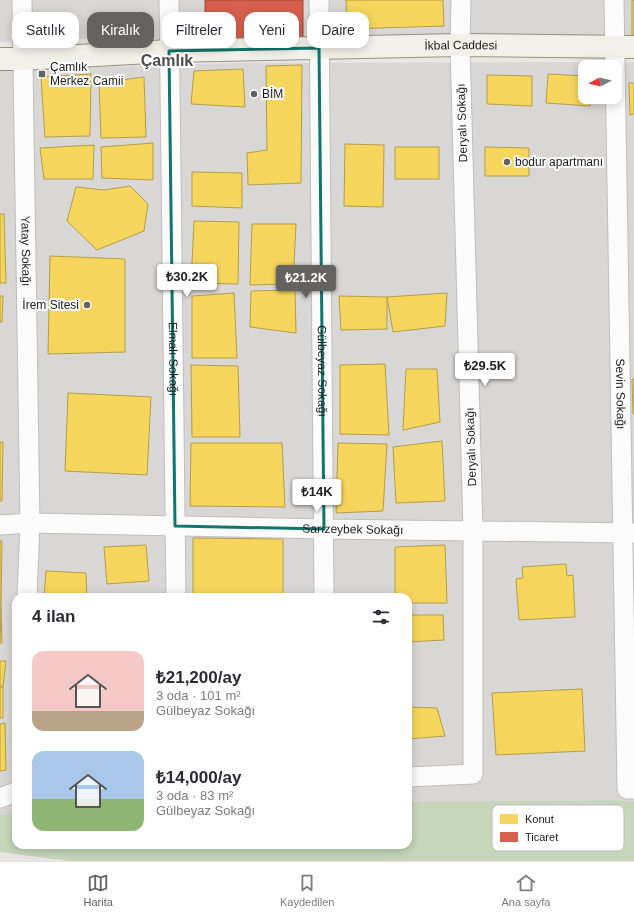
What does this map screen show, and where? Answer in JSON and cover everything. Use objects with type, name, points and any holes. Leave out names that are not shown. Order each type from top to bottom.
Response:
[{"type":"main road","name":"İkbal Caddesi","points":[[369,47],[460,45],[624,47]]},
{"type":"main road","name":"İkbal Caddesi","points":[[0,59],[169,51],[318,48]]},
{"type":"street","name":"Yatay Sokağı","points":[[22,0],[30,523],[27,593]]},
{"type":"street","name":"Elmalı Sokağı","points":[[169,0],[176,593]]},
{"type":"street","name":"Gülbeyaz Sokağı","points":[[319,0],[319,12]]},
{"type":"street","name":"Deryalı Sokağı","points":[[412,777],[474,774],[473,530],[460,45],[461,0]]},
{"type":"street","name":"Sevin Sokağı","points":[[614,0],[624,47],[631,789]]},
{"type":"street","name":"Gülbeyaz Sokağı","points":[[318,48],[324,593]]},
{"type":"street","name":"Sarızeybek Sokağı","points":[[0,525],[30,523],[628,533]]},
{"type":"street","points":[[0,798],[12,794]]},
{"type":"highlighted area","points":[[319,48],[324,529],[175,526],[169,51]]},
{"type":"shaded area","points":[[0,0],[634,0],[634,40],[369,40],[369,12],[307,12],[307,39],[299,39],[299,12],[244,12],[244,39],[236,39],[236,12],[162,12],[162,39],[154,39],[154,12],[87,12],[87,39],[79,39],[79,12],[12,12],[12,41],[0,42]]},
{"type":"shaded area","points":[[578,62],[578,104],[622,104],[622,62],[634,62],[634,802],[619,800],[412,802],[412,593],[12,593],[12,814],[0,815],[0,70],[236,63]]},
{"type":"green space","points":[[619,800],[634,802],[634,861],[69,861],[0,852],[0,815],[12,814],[12,849],[412,849],[412,802]]},
{"type":"building: Konut","points":[[346,0],[443,0],[444,26],[369,28],[369,12],[346,12]]},
{"type":"building: Konut","points":[[632,0],[634,0],[634,35],[632,35]]},
{"type":"building: Konut","points":[[302,65],[301,183],[248,185],[247,153],[267,150],[266,66]]},
{"type":"building: Konut","points":[[243,69],[245,107],[191,104],[194,71]]},
{"type":"building: Konut","points":[[91,74],[90,136],[45,137],[41,77]]},
{"type":"building: Konut","points":[[548,74],[578,76],[578,104],[590,104],[590,106],[546,103]]},
{"type":"building: Konut","points":[[487,75],[532,76],[532,106],[487,104]]},
{"type":"building: Konut","points":[[144,77],[146,137],[101,138],[99,83]]},
{"type":"building: Konut","points":[[629,83],[634,83],[634,114],[630,115]]},
{"type":"building: Konut","points":[[153,143],[153,180],[102,178],[101,147]]},
{"type":"building: Konut","points":[[345,144],[384,145],[383,207],[344,206]]},
{"type":"building: Konut","points":[[94,145],[93,179],[44,179],[40,148]]},
{"type":"building: Konut","points":[[395,147],[439,147],[439,179],[395,179]]},
{"type":"building: Konut","name":"bodur apartmanı","points":[[485,147],[529,148],[529,176],[485,176]]},
{"type":"building: Konut","points":[[192,172],[242,173],[242,208],[192,206]]},
{"type":"building: Konut","points":[[130,186],[148,204],[144,231],[97,250],[67,221],[76,187],[104,190]]},
{"type":"building: Konut","points":[[0,214],[4,214],[6,283],[0,283]]},
{"type":"building: Konut","points":[[194,221],[239,222],[238,284],[191,283]]},
{"type":"building: Konut","points":[[252,224],[296,224],[293,284],[250,285]]},
{"type":"building: Konut","name":"İrem Sitesi","points":[[50,256],[125,259],[125,352],[48,354]]},
{"type":"building: Konut","points":[[295,290],[296,333],[250,327],[251,291]]},
{"type":"building: Konut","points":[[234,293],[237,358],[192,358],[192,296]]},
{"type":"building: Konut","points":[[447,293],[445,326],[393,332],[387,297]]},
{"type":"building: Konut","points":[[0,296],[3,296],[2,322],[0,322]]},
{"type":"building: Konut","points":[[339,296],[387,297],[387,329],[341,330]]},
{"type":"building: Konut","points":[[385,364],[389,435],[340,434],[340,365]]},
{"type":"building: Konut","points":[[191,365],[238,366],[240,437],[192,437]]},
{"type":"building: Konut","points":[[406,369],[437,369],[440,422],[403,430]]},
{"type":"building: Konut","points":[[632,379],[634,379],[634,414],[633,414]]},
{"type":"building: Konut","points":[[68,393],[151,397],[147,475],[65,471]]},
{"type":"building: Konut","points":[[442,441],[445,501],[396,503],[393,447]]},
{"type":"building: Konut","points":[[0,442],[3,442],[2,501],[0,501]]},
{"type":"building: Konut","points":[[191,443],[282,443],[285,507],[190,506]]},
{"type":"building: Konut","points":[[338,443],[387,444],[383,511],[336,513]]},
{"type":"building: Konut","points":[[193,538],[283,539],[283,593],[193,593]]},
{"type":"building: Konut","points":[[0,541],[2,541],[1,608],[0,608]]},
{"type":"building: Konut","points":[[146,545],[149,581],[107,584],[104,547]]},
{"type":"building: Konut","points":[[445,545],[447,603],[412,603],[412,593],[395,593],[395,547]]},
{"type":"building: Konut","points":[[566,564],[567,576],[573,575],[575,617],[519,620],[516,579],[523,578],[522,567]]},
{"type":"building: Konut","points":[[46,571],[86,573],[87,593],[44,593]]},
{"type":"building: Konut","points":[[1,608],[2,643],[0,643]]},
{"type":"building: Konut","points":[[412,615],[443,615],[444,640],[412,642]]},
{"type":"building: Konut","points":[[0,661],[6,661],[3,687],[0,686]]},
{"type":"building: Konut","points":[[0,687],[3,687],[3,718],[0,718]]},
{"type":"building: Konut","points":[[582,689],[585,751],[496,755],[492,693]]},
{"type":"building: Konut","points":[[412,707],[437,708],[445,736],[412,739]]},
{"type":"building: Konut","points":[[5,723],[6,770],[0,771],[0,724]]},
{"type":"building: Ticaret","points":[[205,0],[303,0],[303,42],[299,42],[299,12],[244,12],[244,43],[236,43],[236,12],[205,12]]},
{"type":"place","name":"Çamlık Merkez Camii","points":[[42,74]]},
{"type":"place","name":"BİM","points":[[254,94]]},
{"type":"place","name":"bodur apartmanı","points":[[507,162]]},
{"type":"place","name":"İrem Sitesi","points":[[87,305]]},
{"type":"district","name":"Çamlık","points":[[167,60]]}]
